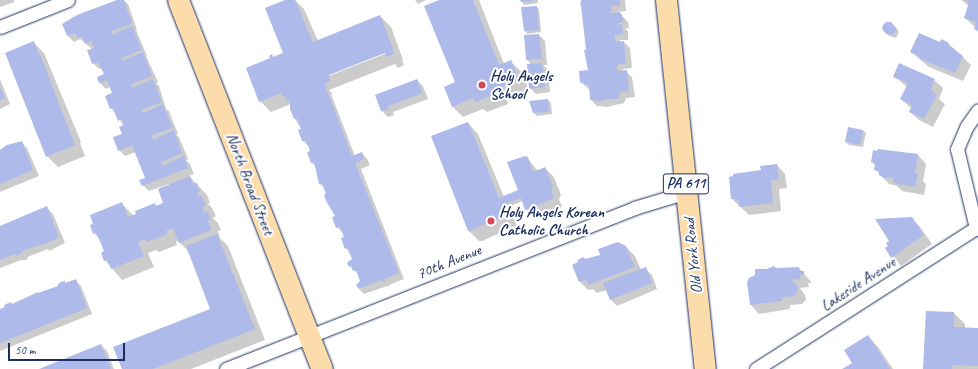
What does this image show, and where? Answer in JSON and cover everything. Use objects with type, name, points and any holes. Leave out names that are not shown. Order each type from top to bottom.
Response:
[{"type":"main road","name":"North Broad Street","points":[[178,0],[322,369]]},
{"type":"main road","name":"Old York Road","points":[[666,0],[705,369]]},
{"type":"street","points":[[0,27],[68,0]]},
{"type":"street","points":[[977,228],[958,149],[967,126],[978,110]]},
{"type":"street","name":"70th Avenue","points":[[226,369],[634,208],[687,192]]},
{"type":"street","name":"Lakeside Avenue","points":[[756,369],[977,228]]},
{"type":"building","points":[[117,0],[124,0],[132,24],[111,31],[112,35],[132,26],[142,50],[121,58],[122,61],[143,52],[152,76],[131,84],[132,88],[153,79],[162,102],[141,110],[143,113],[163,104],[173,128],[152,135],[153,140],[174,130],[182,153],[161,162],[163,166],[184,156],[188,168],[142,186],[139,180],[145,178],[132,145],[118,151],[113,137],[122,134],[119,127],[124,125],[122,119],[118,121],[113,108],[110,109],[105,96],[112,93],[107,80],[99,83],[97,77],[104,74],[98,62],[92,64],[87,50],[94,48],[91,41],[85,44],[82,37],[78,38],[75,33],[67,36],[62,24],[77,15]]},
{"type":"building","points":[[285,0],[295,0],[313,42],[380,15],[393,49],[394,54],[387,57],[385,53],[329,75],[330,81],[324,84],[328,88],[326,88],[352,156],[362,152],[364,159],[355,163],[399,273],[384,279],[385,281],[382,282],[381,280],[361,288],[358,288],[356,285],[360,281],[356,270],[353,271],[351,266],[349,267],[347,263],[352,259],[348,248],[345,249],[343,244],[341,238],[344,237],[340,227],[336,228],[332,217],[335,216],[326,201],[324,195],[326,194],[322,183],[319,184],[314,162],[311,163],[307,152],[310,151],[306,140],[302,141],[298,130],[301,129],[297,118],[294,119],[290,109],[290,100],[288,101],[284,96],[282,96],[281,93],[259,102],[246,68],[270,58],[269,56],[272,54],[273,57],[283,53],[265,8]]},
{"type":"building","points":[[439,0],[473,0],[499,65],[511,60],[519,80],[497,89],[498,93],[475,102],[473,98],[452,107],[444,87],[455,82],[424,6]]},
{"type":"building","points":[[520,0],[534,0],[534,1],[521,2]]},
{"type":"building","points":[[581,0],[620,0],[620,6],[611,6],[612,10],[610,12],[620,12],[622,15],[623,22],[613,25],[622,24],[623,34],[614,35],[615,42],[624,41],[626,63],[618,64],[618,67],[615,69],[618,69],[618,71],[627,70],[629,91],[620,92],[619,98],[600,101],[590,100],[589,85],[584,85],[583,82],[580,83],[579,71],[588,70],[584,50],[586,50],[580,5]]},
{"type":"building","points":[[965,0],[978,0],[978,31],[974,29],[976,22],[964,18],[969,2]]},
{"type":"building","points":[[537,6],[539,30],[524,31],[521,7]]},
{"type":"building","points":[[886,22],[891,22],[897,29],[893,35],[886,34],[882,29]]},
{"type":"building","points":[[919,33],[940,42],[941,39],[949,43],[948,45],[963,56],[955,73],[920,59],[920,57],[910,52]]},
{"type":"building","points":[[539,34],[542,59],[526,60],[524,35]]},
{"type":"building","points":[[34,41],[75,145],[46,157],[5,53]]},
{"type":"building","points":[[542,63],[545,87],[529,89],[527,64]]},
{"type":"building","points":[[899,63],[935,79],[931,90],[937,95],[924,119],[909,112],[912,105],[900,99],[908,83],[893,77]]},
{"type":"building","points":[[417,79],[422,93],[388,106],[389,109],[381,111],[375,95]]},
{"type":"building","points":[[0,87],[5,98],[0,100]]},
{"type":"building","points":[[548,99],[549,112],[533,113],[529,101]]},
{"type":"building","points":[[468,122],[499,198],[518,190],[507,162],[525,156],[528,157],[533,172],[545,167],[553,186],[551,190],[554,198],[539,204],[534,209],[531,208],[525,210],[521,198],[502,205],[508,215],[507,217],[502,217],[473,229],[472,231],[468,231],[431,136]]},
{"type":"building","points":[[848,127],[863,130],[860,145],[845,142]]},
{"type":"building","points":[[22,141],[33,170],[0,184],[0,150],[7,145]]},
{"type":"building","points":[[878,149],[918,154],[915,174],[918,174],[915,187],[893,183],[894,177],[884,178],[879,175],[879,171],[874,170],[875,163],[871,162],[873,150],[877,151]]},
{"type":"building","points":[[777,164],[779,179],[771,180],[773,203],[739,207],[739,201],[736,201],[736,199],[731,199],[729,177],[733,176],[733,174],[761,170],[760,166]]},
{"type":"building","points":[[190,176],[193,184],[197,183],[200,192],[197,193],[198,197],[202,196],[206,206],[202,207],[204,212],[207,211],[211,219],[208,221],[211,230],[179,243],[173,228],[166,231],[167,234],[147,242],[146,239],[138,242],[144,256],[111,269],[107,260],[104,261],[101,253],[104,251],[96,232],[93,234],[90,225],[93,224],[90,215],[122,202],[128,217],[136,214],[135,211],[155,203],[156,206],[163,203],[158,189]]},
{"type":"building","points":[[47,206],[59,237],[43,245],[42,244],[22,251],[23,253],[16,256],[15,254],[0,260],[0,226]]},
{"type":"building","points":[[912,217],[924,235],[891,258],[885,248],[888,246],[886,243],[889,241],[875,219]]},
{"type":"building","points":[[217,234],[255,329],[153,369],[122,369],[113,347],[210,309],[186,246]]},
{"type":"building","points":[[618,242],[626,246],[635,267],[588,285],[586,280],[579,282],[572,265],[578,262],[577,260],[584,257],[585,259],[600,255],[598,249]]},
{"type":"building","points":[[774,266],[776,268],[799,267],[800,271],[804,271],[804,274],[800,275],[800,279],[792,280],[792,282],[797,285],[798,291],[794,296],[782,297],[782,301],[750,305],[747,282],[749,278],[755,275],[755,269],[767,269]]},
{"type":"building","points":[[646,267],[652,283],[610,300],[603,283]]},
{"type":"building","points":[[76,279],[87,308],[0,343],[0,309],[5,307],[4,305],[11,302],[12,304],[38,292],[58,286],[61,282],[65,281],[65,283]]},
{"type":"building","points":[[926,311],[954,312],[954,327],[978,328],[978,366],[952,365],[952,369],[923,369]]},
{"type":"building","points":[[868,335],[890,369],[842,369],[852,363],[844,350]]},
{"type":"building","points":[[101,344],[111,369],[39,369]]},
{"type":"place","name":"Holy Angels School","points":[[482,85]]},
{"type":"place","name":"Holy Angels Korean Catholic Church","points":[[491,221]]}]
